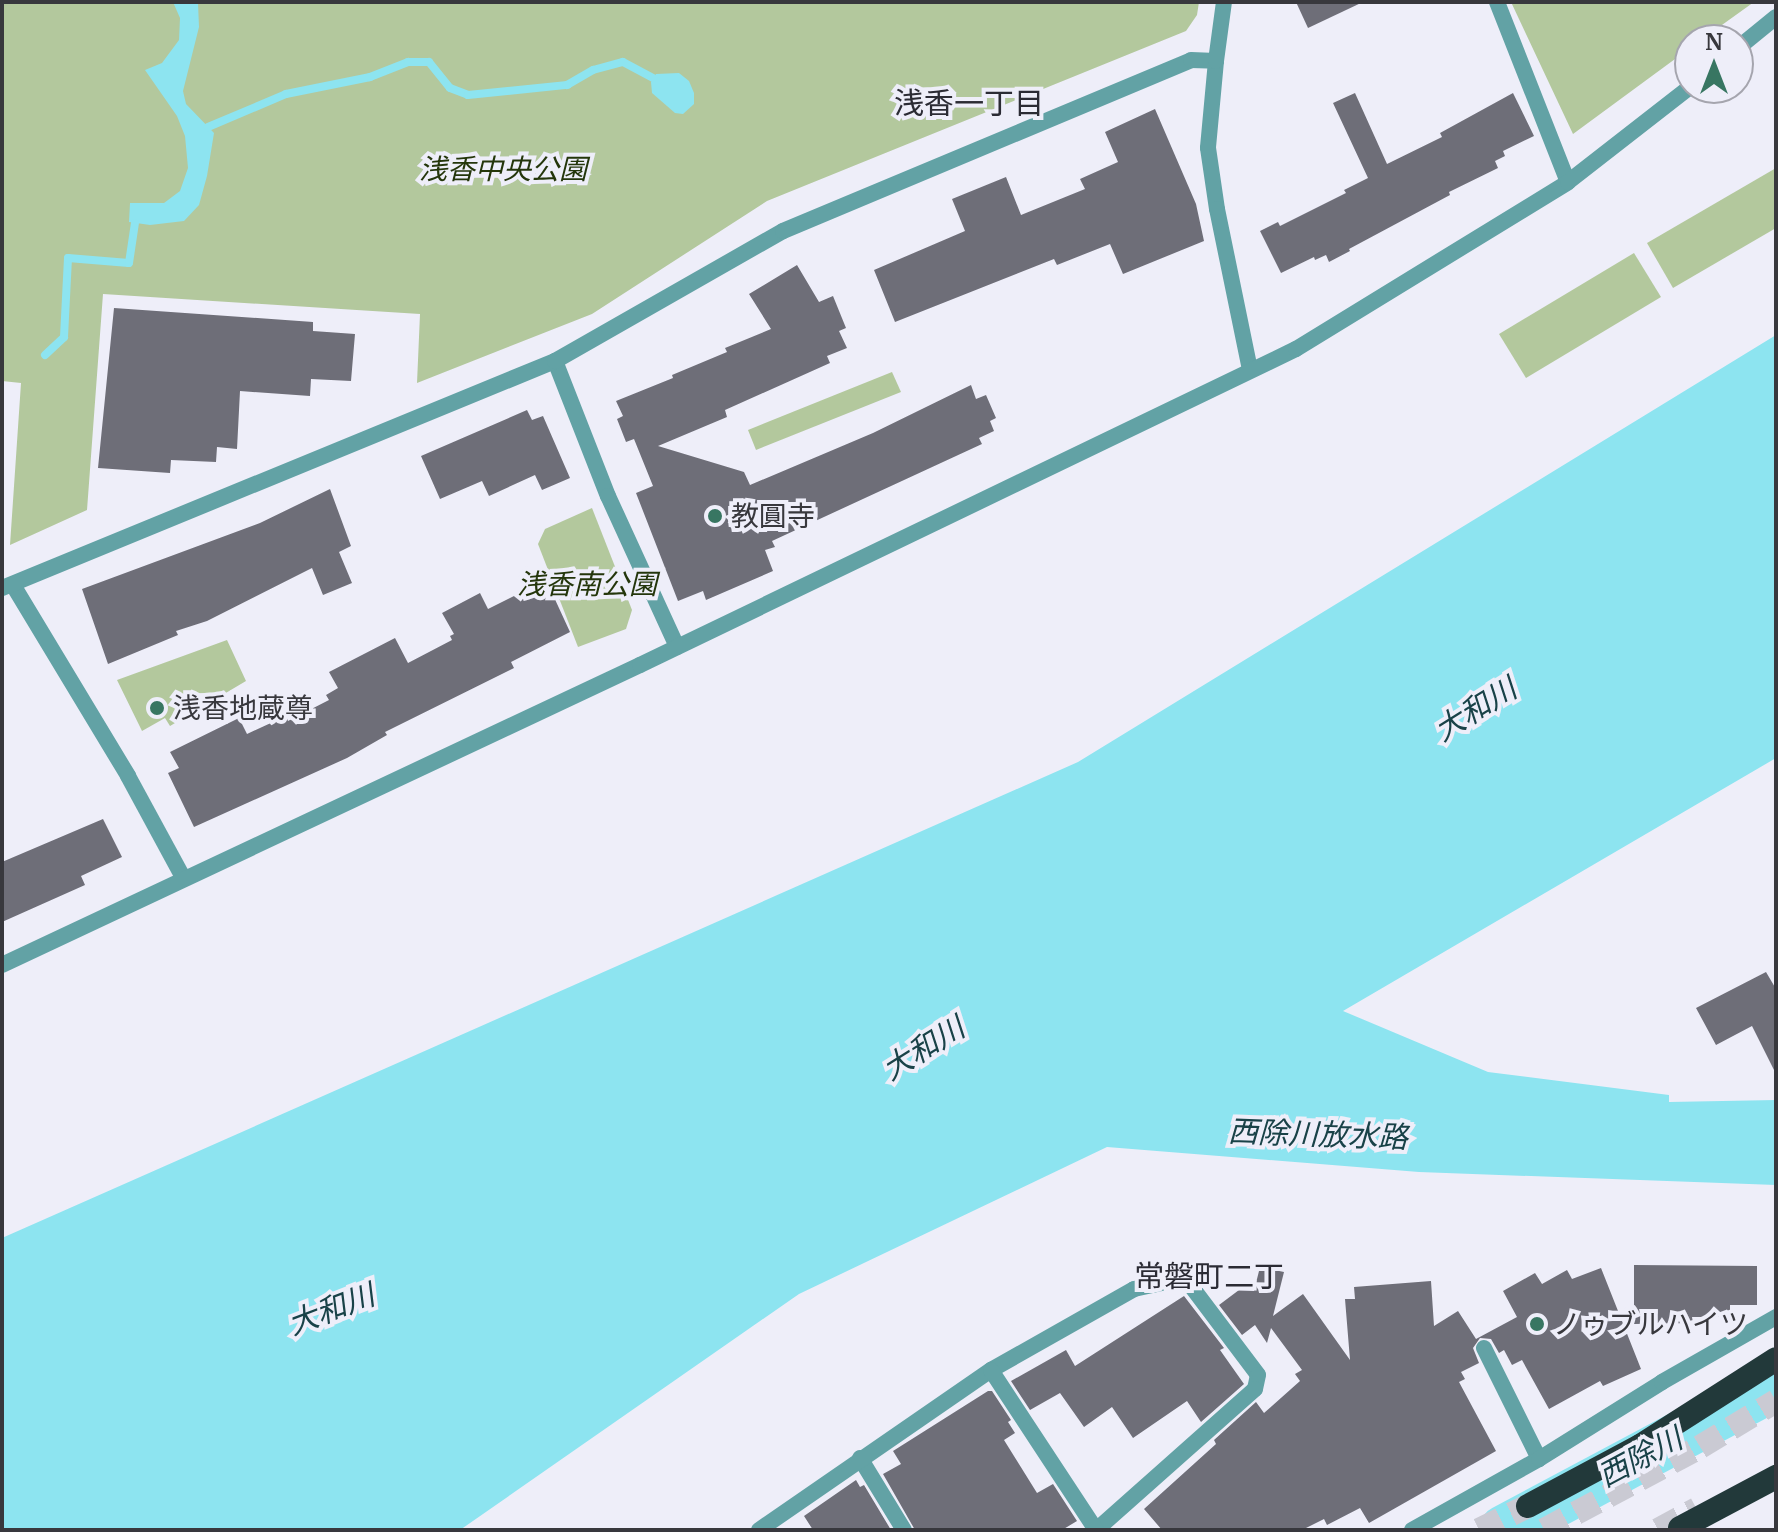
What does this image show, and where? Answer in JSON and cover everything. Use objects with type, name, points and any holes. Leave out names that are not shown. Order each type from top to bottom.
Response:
[{"type":"highway","points":[[1528,1506],[1640,1446],[1776,1359]]},
{"type":"highway","points":[[1680,1528],[1776,1477]]},
{"type":"street","points":[[1224,2],[1208,148],[1217,209],[1250,370]]},
{"type":"street","points":[[1497,2],[1568,182]]},
{"type":"street","points":[[1754,35],[1776,17]]},
{"type":"street","points":[[184,879],[128,776],[8,586],[555,361],[783,231],[1191,60],[1216,61]]},
{"type":"street","points":[[2,965],[677,647],[1296,349],[1568,182],[1674,99]]},
{"type":"street","points":[[555,361],[608,496],[677,647]]},
{"type":"street","points":[[759,1530],[991,1370],[1134,1289],[1185,1278],[1258,1375],[1255,1389],[1096,1530],[991,1370]]},
{"type":"street","points":[[1412,1530],[1539,1459],[1662,1382],[1776,1317]]},
{"type":"street","points":[[1484,1348],[1539,1459]]},
{"type":"street","points":[[860,1458],[904,1530]]},
{"type":"green space","name":"浅香中央公園","points":[[2,2],[1199,2],[1197,15],[1186,31],[767,201],[592,314],[417,383],[420,314],[103,294],[87,510],[10,545],[21,383],[2,381]]},
{"type":"green space","points":[[1511,2],[1754,2],[1723,24],[1674,24],[1674,60],[1573,134]]},
{"type":"green space","points":[[1776,168],[1776,228],[1673,288],[1647,243]]},
{"type":"green space","points":[[1634,253],[1661,297],[1526,378],[1499,334]]},
{"type":"green space","points":[[892,372],[901,392],[756,450],[748,430]]},
{"type":"green space","name":"浅香南公園","points":[[592,508],[632,610],[626,629],[578,647],[538,544],[545,529]]},
{"type":"green space","points":[[227,640],[246,681],[170,726],[165,718],[142,731],[117,680]]},
{"type":"water","points":[[173,2],[198,3],[199,27],[183,91],[186,104],[214,133],[207,176],[199,205],[184,221],[150,225],[129,222],[130,203],[164,203],[180,191],[188,168],[185,136],[177,116],[145,70],[162,63],[179,40],[180,18]]},
{"type":"water","points":[[679,73],[689,81],[694,93],[694,104],[683,114],[675,113],[652,93],[651,82],[656,74]]},
{"type":"water","points":[[1776,335],[1776,758],[1343,1011],[1488,1072],[1669,1095],[1669,1102],[1776,1100],[1776,1185],[1419,1172],[1107,1147],[799,1294],[460,1530],[2,1530],[2,1238],[1078,762]]},
{"type":"building","points":[[1296,2],[1363,2],[1308,28]]},
{"type":"building","points":[[1355,93],[1387,164],[1442,137],[1440,133],[1513,93],[1534,136],[1503,151],[1505,156],[1495,161],[1498,168],[1449,192],[1450,195],[1350,251],[1329,262],[1326,255],[1315,260],[1314,257],[1281,273],[1260,231],[1278,222],[1280,226],[1346,193],[1344,190],[1368,178],[1333,103]]},
{"type":"building","points":[[1155,109],[1196,204],[1204,241],[1123,274],[1110,244],[1057,265],[1054,259],[895,322],[874,270],[965,231],[952,199],[1006,177],[1021,215],[1085,189],[1080,179],[1118,162],[1105,132]]},
{"type":"building","points":[[797,265],[819,302],[833,296],[846,328],[839,331],[847,348],[827,356],[830,363],[725,410],[727,417],[658,446],[744,472],[750,485],[873,433],[971,385],[976,399],[986,395],[996,418],[990,421],[994,431],[979,438],[982,444],[772,541],[775,547],[765,550],[773,571],[706,600],[703,591],[678,601],[636,493],[653,486],[634,439],[626,442],[617,419],[623,416],[616,401],[673,378],[672,375],[727,352],[725,348],[771,329],[749,294]]},
{"type":"building","points":[[114,308],[313,322],[313,331],[355,334],[351,381],[311,379],[310,396],[240,391],[237,449],[217,447],[216,462],[171,460],[170,473],[98,468]]},
{"type":"building","points":[[527,410],[532,420],[543,416],[570,478],[542,490],[535,475],[489,496],[482,481],[440,499],[421,456]]},
{"type":"building","points":[[330,489],[351,546],[339,552],[352,583],[323,595],[312,568],[207,621],[176,631],[178,635],[108,664],[82,589],[260,523]]},
{"type":"building","points":[[541,569],[570,632],[511,662],[514,668],[385,732],[387,735],[347,758],[194,827],[168,773],[179,768],[170,752],[239,718],[247,734],[286,716],[288,721],[329,700],[326,695],[338,688],[329,672],[395,638],[408,663],[452,640],[450,636],[454,634],[442,613],[480,593],[488,609],[528,589],[523,577]]},
{"type":"building","points":[[103,819],[122,857],[81,876],[85,885],[2,922],[2,862]]},
{"type":"building","points":[[1766,972],[1776,989],[1776,1074],[1752,1026],[1716,1045],[1696,1008]]},
{"type":"building","points":[[1634,1265],[1757,1266],[1757,1305],[1730,1305],[1730,1317],[1692,1317],[1693,1323],[1634,1324]]},
{"type":"building","points":[[1260,1267],[1284,1272],[1273,1316],[1303,1294],[1350,1360],[1345,1299],[1355,1299],[1354,1287],[1431,1281],[1434,1326],[1458,1311],[1476,1339],[1517,1317],[1503,1291],[1535,1273],[1542,1284],[1567,1270],[1572,1279],[1601,1268],[1641,1369],[1603,1386],[1600,1381],[1549,1409],[1522,1360],[1512,1365],[1504,1350],[1499,1353],[1491,1339],[1480,1338],[1473,1348],[1479,1363],[1461,1372],[1465,1379],[1459,1382],[1496,1451],[1369,1523],[1360,1508],[1327,1525],[1324,1519],[1302,1530],[1162,1530],[1144,1509],[1216,1444],[1214,1440],[1256,1402],[1264,1413],[1300,1381],[1295,1374],[1302,1370],[1271,1328],[1267,1343],[1255,1325],[1242,1335],[1219,1305],[1239,1290],[1254,1291]]},
{"type":"building","points":[[1184,1296],[1224,1348],[1220,1350],[1244,1384],[1201,1422],[1187,1401],[1133,1438],[1112,1407],[1084,1427],[1060,1393],[1030,1410],[1011,1381],[1066,1350],[1075,1366]]},
{"type":"building","points":[[992,1391],[1011,1420],[1008,1422],[1015,1433],[1004,1440],[1037,1493],[1053,1484],[1077,1521],[1062,1530],[915,1530],[883,1474],[901,1464],[893,1451]]},
{"type":"building","points":[[856,1480],[860,1487],[864,1485],[891,1530],[813,1530],[804,1516]]},
{"type":"waterway","points":[[208,127],[286,94],[370,77],[408,62],[429,62],[450,88],[468,95],[567,85],[593,70],[623,62],[653,78]]},
{"type":"waterway","points":[[45,355],[64,337],[68,258],[129,263],[135,223]]},
{"type":"waterway","name":"西除川","points":[[1504,1530],[1776,1385]]},
{"type":"tunnel","points":[[1544,1530],[1700,1447],[1776,1401]]},
{"type":"tunnel","points":[[1479,1530],[1528,1506]]},
{"type":"tunnel","points":[[1658,1530],[1697,1509]]},
{"type":"place","name":"教圓寺","points":[[715,516]]},
{"type":"place","name":"浅香地蔵尊","points":[[157,708]]},
{"type":"place","name":"ノゥブルハイツ","points":[[1537,1324]]},
{"type":"district","name":"浅香一丁目","points":[[969,103]]},
{"type":"district","name":"常磐町二丁","points":[[1209,1276]]},
{"type":"water label","name":"大和川","points":[[1475,709]]},
{"type":"water label","name":"大和川","points":[[923,1048]]},
{"type":"water label","name":"西除川放水路","points":[[1318,1134]]},
{"type":"water label","name":"大和川","points":[[331,1309]]}]
